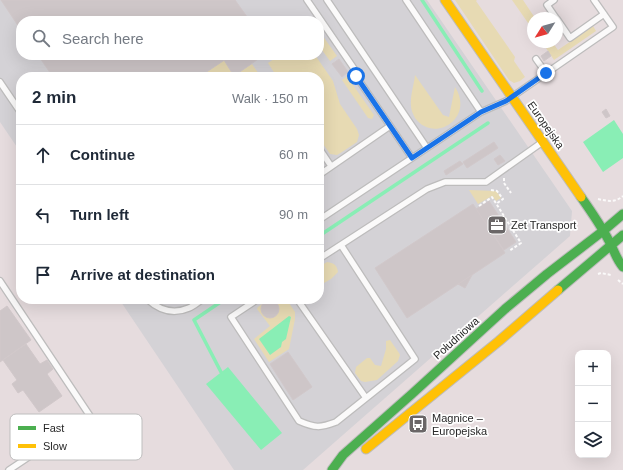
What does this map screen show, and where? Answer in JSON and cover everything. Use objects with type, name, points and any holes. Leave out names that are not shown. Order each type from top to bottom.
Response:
[{"type":"main road","name":"Europejska","points":[[445,0],[596,219],[617,259],[623,267]]},
{"type":"main road","name":"Południowa","points":[[332,470],[343,455],[505,309],[623,214]]},
{"type":"main road","points":[[360,453],[499,341],[623,235]]},
{"type":"main road","points":[[335,470],[349,463]]},
{"type":"lane","points":[[307,0],[318,16]]},
{"type":"lane","points":[[328,0],[427,148]]},
{"type":"lane","points":[[406,0],[481,112]]},
{"type":"lane","points":[[552,12],[547,5],[554,0]]},
{"type":"lane","points":[[324,217],[481,112],[512,98],[613,27],[594,0]]},
{"type":"lane","points":[[563,28],[570,38],[604,14]]},
{"type":"lane","points":[[324,25],[355,70],[356,76],[412,158]]},
{"type":"lane","points":[[536,59],[546,73]]},
{"type":"lane","points":[[0,82],[16,106]]},
{"type":"lane","points":[[324,171],[390,126]]},
{"type":"lane","points":[[324,256],[427,188],[445,182],[486,182],[542,142]]},
{"type":"lane","points":[[324,156],[331,166]]},
{"type":"lane","points":[[250,304],[231,317],[299,421],[315,427],[326,426],[336,422],[414,359],[341,245]]},
{"type":"lane","points":[[0,281],[89,414]]},
{"type":"lane","points":[[153,304],[166,311],[178,311],[189,308],[195,304]]},
{"type":"lane","points":[[300,304],[366,398]]},
{"type":"lane","points":[[9,470],[24,460]]},
{"type":"path","points":[[505,177],[504,183],[511,193]]},
{"type":"path","points":[[488,190],[497,191],[503,199],[496,204]]},
{"type":"path","points":[[596,198],[612,201],[623,196]]},
{"type":"path","points":[[479,206],[492,198],[522,242],[509,251]]},
{"type":"shaded area","points":[[0,0],[427,0],[572,211],[570,236],[303,470],[234,470],[122,304],[324,304],[324,72],[16,72],[16,146],[0,122]]},
{"type":"shaded area","points":[[455,0],[477,0],[476,1],[515,57],[514,61],[525,77],[514,83],[509,80]]},
{"type":"shaded area","points":[[512,0],[523,0],[531,12],[527,12],[527,21]]},
{"type":"shaded area","points":[[593,26],[596,31],[554,60],[546,48],[556,48],[558,50]]},
{"type":"shaded area","points":[[324,38],[337,56],[330,61],[324,53]]},
{"type":"shaded area","points":[[224,60],[232,72],[206,72]]},
{"type":"shaded area","points":[[272,60],[318,60],[333,81],[340,104],[357,129],[359,135],[357,142],[337,155],[330,154],[324,145],[324,72],[274,72],[268,63]]},
{"type":"shaded area","points":[[252,64],[258,72],[239,72]]},
{"type":"shaded area","points":[[350,74],[353,85],[374,115],[372,119],[368,118],[342,80]]},
{"type":"shaded area","points":[[415,75],[443,115],[449,117],[455,87],[460,98],[460,109],[450,124],[441,128],[432,128],[423,125],[415,118],[411,108],[411,102]]},
{"type":"shaded area","points":[[614,120],[623,134],[623,158],[603,172],[583,142]]},
{"type":"shaded area","points":[[469,190],[495,191],[501,198],[496,201],[492,196],[478,204]]},
{"type":"shaded area","points":[[327,262],[332,263],[337,268],[338,272],[324,283],[324,264]]},
{"type":"shaded area","points":[[262,304],[290,304],[295,312],[289,349],[269,362],[254,339],[270,326],[257,309]]},
{"type":"shaded area","points":[[289,316],[291,317],[286,339],[282,342],[281,347],[270,355],[259,339]]},
{"type":"shaded area","points":[[390,340],[400,355],[398,361],[377,380],[365,382],[361,381],[355,373],[356,367],[367,358],[370,358],[375,365],[381,366],[386,349],[386,341]]},
{"type":"shaded area","points":[[228,367],[282,433],[261,450],[206,384]]},
{"type":"building","points":[[1,0],[235,0],[246,16],[16,16],[16,22]]},
{"type":"building","points":[[548,51],[551,56],[544,61],[541,56]]},
{"type":"building","points":[[339,59],[348,72],[342,77],[332,64]]},
{"type":"building","points":[[41,60],[224,60],[206,72],[50,72]]},
{"type":"building","points":[[224,60],[257,60],[240,72],[232,72]]},
{"type":"building","points":[[606,109],[610,116],[606,118],[602,112]]},
{"type":"building","points":[[494,142],[498,148],[467,168],[463,162]]},
{"type":"building","points":[[500,155],[505,161],[498,165],[494,159]]},
{"type":"building","points":[[460,161],[463,164],[446,175],[444,171]]},
{"type":"building","points":[[489,201],[516,242],[504,250],[476,209]]},
{"type":"building","points":[[473,204],[505,253],[407,318],[375,268]]},
{"type":"building","points":[[472,275],[465,288],[458,284]]},
{"type":"building","points":[[263,304],[277,304],[279,309],[276,315],[270,318],[264,315],[261,309]]},
{"type":"building","points":[[7,306],[31,340],[0,362],[0,311]]},
{"type":"building","points":[[26,344],[40,364],[47,360],[53,369],[47,374],[62,396],[39,412],[23,390],[18,393],[12,384],[17,380],[3,360]]},
{"type":"building","points":[[288,352],[312,387],[293,400],[270,364]]},
{"type":"waterway","points":[[422,0],[482,91]]},
{"type":"waterway","points":[[324,233],[488,123]]},
{"type":"waterway","points":[[218,304],[194,320],[221,372]]},
{"type":"traffic: fast","points":[[581,197],[601,227],[623,267]]},
{"type":"traffic: fast","points":[[332,470],[343,455],[505,309],[623,214]]},
{"type":"traffic: fast","points":[[558,290],[623,235]]},
{"type":"traffic: slow","points":[[445,0],[581,197]]},
{"type":"traffic: slow","points":[[366,449],[499,341],[558,290]]},
{"type":"place","name":"Zet Transport","points":[[497,225]]},
{"type":"place","name":"Magnice – Europejska","points":[[418,424]]},
{"type":"route","points":[[356,76],[412,158],[481,112],[506,101],[546,73]]}]
